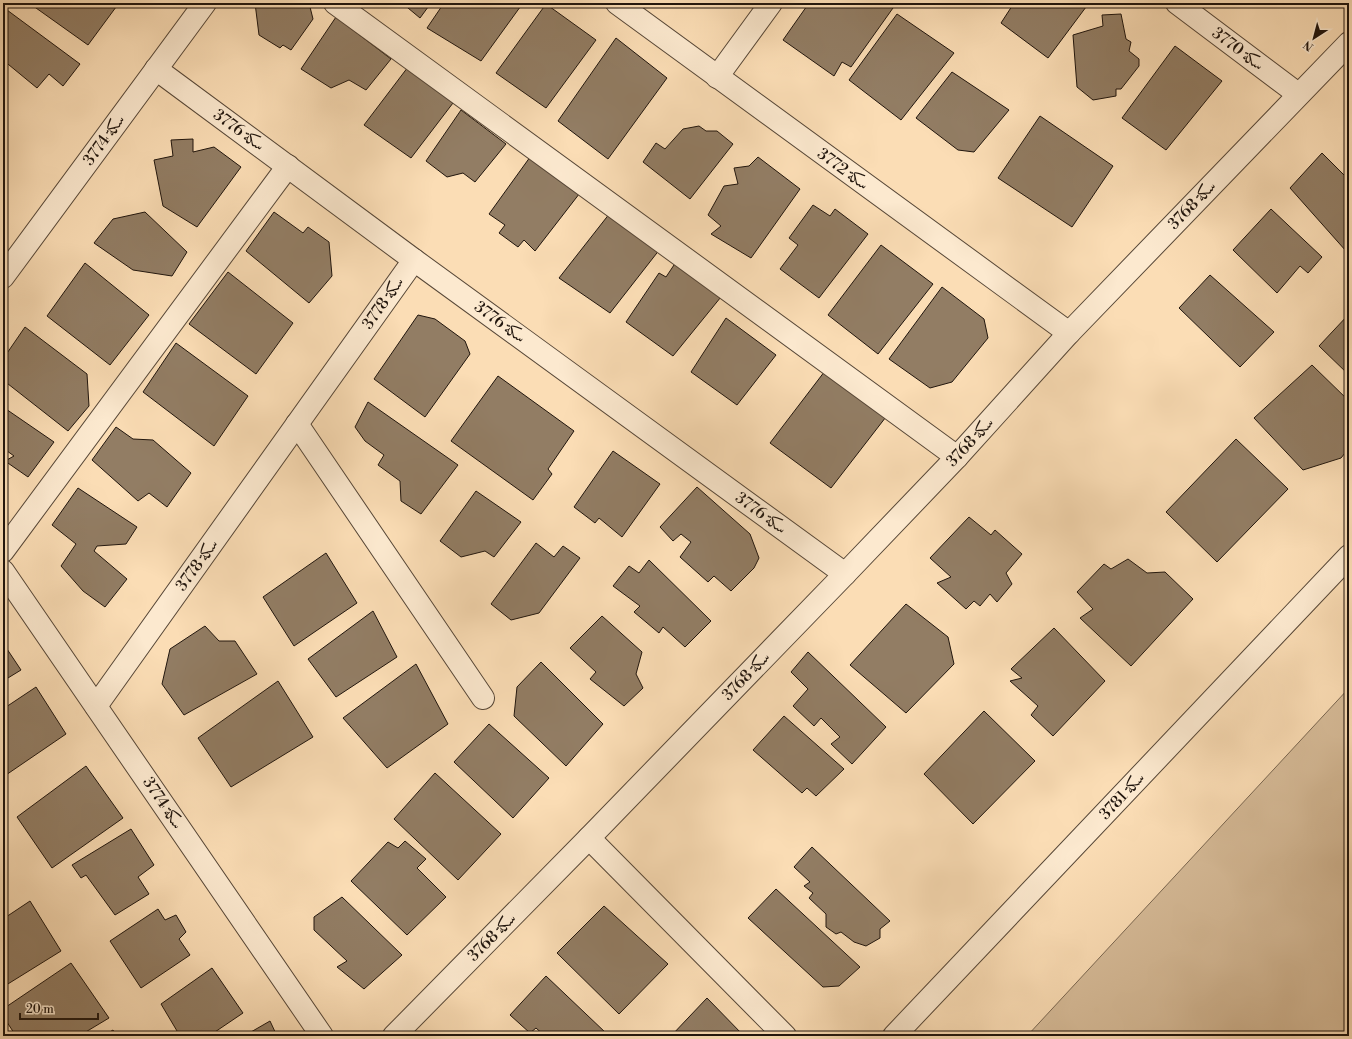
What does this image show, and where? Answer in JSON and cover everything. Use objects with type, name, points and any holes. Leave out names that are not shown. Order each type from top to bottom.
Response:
[{"type":"street","name":"سكة 3774","points":[[3,277],[205,3]]},
{"type":"street","points":[[335,3],[957,457]]},
{"type":"street","name":"سكة 3772","points":[[617,3],[1069,334]]},
{"type":"street","points":[[717,77],[771,3]]},
{"type":"street","name":"سكة 3770","points":[[1177,3],[1298,94]]},
{"type":"street","name":"سكة 3768","points":[[394,1036],[590,838],[845,574],[957,457],[1069,334],[1298,94],[1349,43]]},
{"type":"street","name":"سكة 3776","points":[[156,69],[414,260],[845,574]]},
{"type":"street","points":[[3,551],[288,166]]},
{"type":"street","name":"سكة 3778","points":[[96,706],[414,260]]},
{"type":"street","points":[[297,424],[483,698]]},
{"type":"street","name":"سكة 3781","points":[[894,1036],[1349,556]]},
{"type":"street","name":"سكة 3774","points":[[3,571],[322,1036]]},
{"type":"street","points":[[590,838],[785,1036]]},
{"type":"shaded area","points":[[1349,688],[1349,1036],[1027,1036]]},
{"type":"building","points":[[29,3],[119,3],[88,45]]},
{"type":"building","points":[[255,3],[309,3],[313,19],[291,50],[283,45],[280,48],[259,35]]},
{"type":"building","points":[[402,3],[431,3],[420,18]]},
{"type":"building","points":[[444,3],[523,3],[481,61],[427,28]]},
{"type":"building","points":[[809,3],[885,3],[893,8],[851,67],[842,62],[834,76],[783,40]]},
{"type":"building","points":[[1014,3],[1089,3],[1048,58],[1001,23]]},
{"type":"building","points":[[546,4],[596,40],[546,108],[496,73]]},
{"type":"building","points":[[7,10],[80,64],[63,86],[49,74],[37,88],[3,60],[3,16]]},
{"type":"building","points":[[897,14],[954,53],[901,120],[849,80]]},
{"type":"building","points":[[1121,14],[1126,39],[1131,42],[1129,51],[1139,59],[1139,66],[1121,89],[1116,89],[1116,96],[1093,100],[1077,87],[1073,35],[1103,26],[1102,15]]},
{"type":"building","points":[[336,17],[391,59],[366,90],[349,80],[331,88],[301,69]]},
{"type":"building","points":[[616,38],[667,78],[608,159],[558,121]]},
{"type":"building","points":[[1175,46],[1222,81],[1166,150],[1122,118]]},
{"type":"building","points":[[408,67],[453,103],[411,158],[364,125]]},
{"type":"building","points":[[952,72],[1009,110],[974,152],[958,150],[916,118]]},
{"type":"building","points":[[461,110],[506,144],[475,182],[463,173],[447,177],[426,161]]},
{"type":"building","points":[[1040,116],[1113,166],[1072,227],[998,178]]},
{"type":"building","points":[[699,126],[706,131],[717,131],[733,144],[690,199],[643,162],[656,143],[665,149],[683,129]]},
{"type":"building","points":[[193,139],[193,152],[214,147],[241,167],[197,227],[163,206],[154,160],[173,156],[171,140]]},
{"type":"building","points":[[533,153],[583,189],[535,251],[524,240],[518,247],[499,233],[505,225],[489,214]]},
{"type":"building","points":[[1322,153],[1349,180],[1349,248],[1346,251],[1290,188]]},
{"type":"building","points":[[758,157],[800,189],[751,258],[711,234],[721,226],[708,215],[724,186],[738,184],[734,168],[749,166]]},
{"type":"building","points":[[813,205],[830,216],[835,209],[868,234],[819,298],[780,269],[798,245],[789,238]]},
{"type":"building","points":[[1271,209],[1322,257],[1308,273],[1300,266],[1277,293],[1233,250]]},
{"type":"building","points":[[145,212],[187,252],[172,276],[133,270],[94,243],[113,219]]},
{"type":"building","points":[[274,212],[303,233],[308,227],[329,242],[332,276],[309,303],[246,251]]},
{"type":"building","points":[[610,213],[660,249],[610,313],[559,278]]},
{"type":"building","points":[[881,245],[933,284],[878,354],[828,315]]},
{"type":"building","points":[[678,259],[725,292],[673,356],[626,322],[659,273],[666,277]]},
{"type":"building","points":[[85,263],[149,315],[110,365],[47,316]]},
{"type":"building","points":[[228,272],[293,323],[256,374],[189,324]]},
{"type":"building","points":[[1210,275],[1274,332],[1240,367],[1179,308]]},
{"type":"building","points":[[942,287],[984,319],[988,338],[952,382],[930,388],[889,359]]},
{"type":"building","points":[[1349,314],[1349,375],[1319,346]]},
{"type":"building","points":[[418,315],[435,319],[465,341],[470,354],[425,417],[374,379]]},
{"type":"building","points":[[726,318],[776,355],[737,405],[691,372]]},
{"type":"building","points":[[25,327],[87,374],[89,406],[68,431],[3,380],[3,359]]},
{"type":"building","points":[[176,343],[248,396],[214,446],[143,392]]},
{"type":"building","points":[[1312,365],[1349,401],[1349,448],[1341,458],[1303,470],[1254,418]]},
{"type":"building","points":[[828,367],[889,413],[831,488],[770,443]]},
{"type":"building","points":[[498,376],[574,431],[548,469],[552,474],[533,500],[451,441]]},
{"type":"building","points":[[368,402],[458,465],[421,514],[401,501],[400,481],[378,465],[384,455],[365,441],[355,427]]},
{"type":"building","points":[[3,407],[54,442],[28,477],[5,461],[14,456],[3,448]]},
{"type":"building","points":[[116,427],[133,439],[153,440],[191,473],[167,507],[149,493],[138,501],[92,460]]},
{"type":"building","points":[[1236,439],[1288,489],[1217,562],[1166,512]]},
{"type":"building","points":[[613,451],[660,484],[622,537],[599,518],[595,523],[574,507]]},
{"type":"building","points":[[697,487],[750,534],[759,558],[754,568],[731,591],[714,576],[708,582],[680,557],[691,542],[681,534],[673,541],[660,527]]},
{"type":"building","points":[[78,488],[137,527],[126,544],[97,546],[94,551],[127,579],[105,607],[83,591],[61,566],[76,544],[52,525]]},
{"type":"building","points":[[476,491],[521,522],[494,557],[485,551],[461,557],[440,541]]},
{"type":"building","points":[[969,517],[991,535],[995,530],[1022,554],[1006,573],[1012,584],[997,602],[990,594],[980,606],[974,601],[966,609],[937,583],[951,577],[930,558]]},
{"type":"building","points":[[536,543],[554,557],[563,546],[580,558],[539,613],[511,620],[491,604]]},
{"type":"building","points":[[326,553],[357,603],[294,646],[263,597]]},
{"type":"building","points":[[1128,559],[1147,573],[1165,572],[1193,599],[1131,666],[1080,618],[1093,609],[1077,592],[1104,564],[1111,569]]},
{"type":"building","points":[[649,560],[711,621],[685,647],[663,627],[659,633],[634,612],[640,606],[613,586],[629,566],[639,573]]},
{"type":"building","points":[[906,604],[948,637],[954,664],[906,713],[850,665]]},
{"type":"building","points":[[373,611],[397,657],[336,697],[308,659]]},
{"type":"building","points":[[602,616],[642,652],[636,674],[643,688],[624,706],[590,679],[596,672],[570,648]]},
{"type":"building","points":[[205,626],[219,641],[235,641],[257,674],[184,715],[162,684],[170,649]]},
{"type":"building","points":[[1054,628],[1105,681],[1053,736],[1031,715],[1038,706],[1010,681],[1022,678],[1011,669]]},
{"type":"building","points":[[3,643],[21,670],[3,681]]},
{"type":"building","points":[[808,652],[886,727],[852,764],[831,744],[840,737],[821,718],[814,726],[793,706],[808,689],[791,672]]},
{"type":"building","points":[[541,662],[603,724],[566,766],[514,716],[517,687]]},
{"type":"building","points":[[416,664],[448,724],[387,768],[343,718]]},
{"type":"building","points":[[278,681],[313,737],[231,787],[198,738]]},
{"type":"building","points":[[36,687],[66,734],[3,777],[3,709]]},
{"type":"building","points":[[984,711],[1035,761],[973,824],[924,774]]},
{"type":"building","points":[[784,716],[844,769],[816,796],[807,788],[802,793],[753,750]]},
{"type":"building","points":[[489,724],[549,778],[513,818],[454,762]]},
{"type":"building","points":[[86,766],[123,818],[52,868],[17,817]]},
{"type":"building","points":[[435,773],[501,834],[458,880],[394,819]]},
{"type":"building","points":[[131,829],[154,865],[138,877],[149,894],[115,915],[86,875],[81,878],[72,865]]},
{"type":"building","points":[[405,841],[426,859],[417,868],[446,897],[407,935],[351,881],[388,842],[398,848]]},
{"type":"building","points":[[812,847],[890,921],[880,929],[880,938],[866,946],[854,942],[841,932],[836,934],[826,927],[826,914],[809,898],[813,893],[804,886],[810,882],[794,867]]},
{"type":"building","points":[[776,889],[860,967],[839,986],[823,987],[748,918]]},
{"type":"building","points":[[342,897],[402,955],[364,989],[337,967],[347,961],[314,930],[314,917]]},
{"type":"building","points":[[30,901],[61,951],[3,987],[3,919]]},
{"type":"building","points":[[604,906],[668,964],[619,1014],[557,953]]},
{"type":"building","points":[[158,909],[165,920],[176,915],[186,932],[179,939],[190,955],[141,988],[110,941]]},
{"type":"building","points":[[71,963],[109,1018],[79,1036],[16,1036],[3,1016],[3,1009]]},
{"type":"building","points":[[212,968],[243,1013],[209,1036],[180,1036],[161,1004]]},
{"type":"building","points":[[546,976],[606,1033],[603,1036],[545,1036],[536,1028],[530,1033],[510,1015]]},
{"type":"building","points":[[707,998],[744,1036],[671,1036]]},
{"type":"building","points":[[270,1021],[277,1036],[244,1036]]},
{"type":"building","points":[[113,1030],[117,1036],[103,1036]]}]
